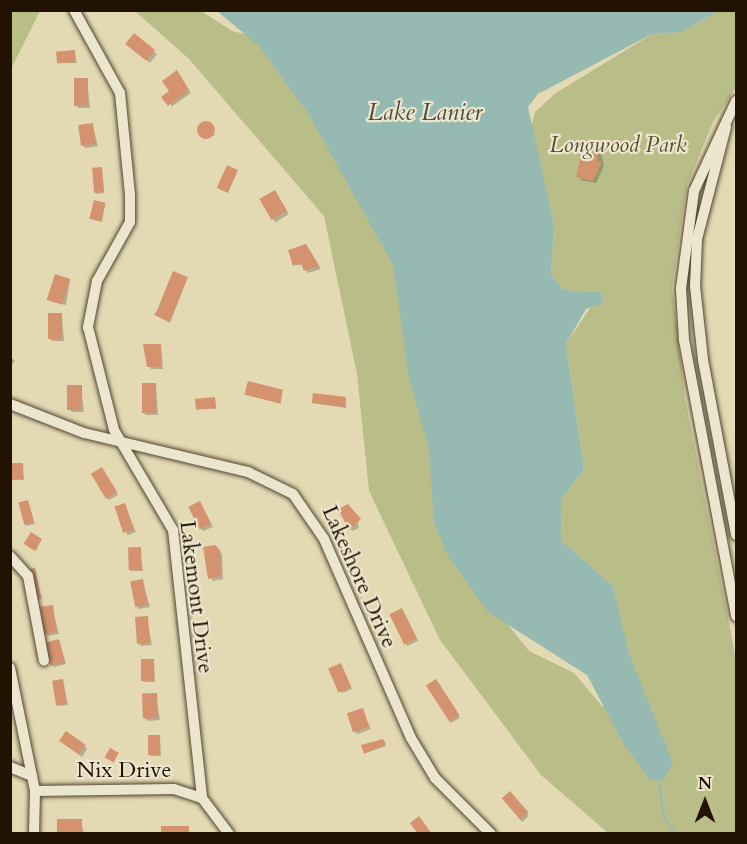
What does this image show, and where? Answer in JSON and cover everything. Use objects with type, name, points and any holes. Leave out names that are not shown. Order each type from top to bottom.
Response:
[{"type":"street","name":"Lakemont Drive","points":[[74,10],[113,76],[126,113],[130,222],[97,281],[88,327],[120,442],[173,530],[202,798]]},
{"type":"street","points":[[734,103],[699,228],[695,286],[703,360],[736,535]]},
{"type":"street","points":[[734,103],[694,191],[681,289],[684,340],[735,596],[736,616]]},
{"type":"street","name":"Lakeshore Drive","points":[[10,404],[120,442],[248,472],[304,504],[411,738],[435,778],[491,834]]},
{"type":"street","points":[[10,556],[28,576],[44,662]]},
{"type":"street","points":[[10,668],[36,791],[34,834]]},
{"type":"street","points":[[10,767],[32,776]]},
{"type":"street","name":"Nix Drive","points":[[36,791],[155,787],[202,798],[230,834]]},
{"type":"green space","points":[[10,11],[40,11],[11,69]]},
{"type":"green space","name":"Longwood Park","points":[[135,11],[201,11],[232,31],[277,42],[376,205],[411,305],[470,577],[529,651],[574,673],[602,706],[641,719],[613,586],[561,540],[562,498],[584,470],[566,344],[601,292],[563,290],[551,274],[554,225],[531,130],[506,129],[531,127],[535,112],[556,93],[652,34],[682,32],[718,11],[736,11],[736,87],[713,122],[686,188],[672,288],[685,398],[736,659],[736,833],[608,833],[541,775],[440,640],[369,491],[357,374],[324,216],[189,59]]},
{"type":"water","name":"Lake Lanier","points":[[217,11],[718,11],[682,32],[652,34],[538,94],[528,107],[554,225],[551,274],[563,290],[601,292],[603,303],[586,309],[566,344],[584,470],[562,498],[561,540],[613,586],[629,654],[673,763],[663,780],[650,779],[624,745],[587,675],[488,612],[448,556],[434,523],[429,449],[409,378],[393,265],[308,113],[259,46]]},
{"type":"building","points":[[134,33],[155,50],[146,61],[125,44]]},
{"type":"building","points":[[75,50],[76,62],[57,64],[56,52]]},
{"type":"building","points":[[177,70],[189,90],[168,106],[161,97],[169,91],[162,81]]},
{"type":"building","points":[[74,78],[88,78],[88,106],[74,106]]},
{"type":"building","points":[[206,121],[212,124],[215,130],[212,136],[206,139],[200,136],[197,130],[200,124]]},
{"type":"building","points":[[93,123],[96,144],[81,146],[78,125]]},
{"type":"building","points":[[584,143],[600,147],[597,161],[602,162],[593,181],[576,177]]},
{"type":"building","points":[[227,165],[238,170],[228,193],[217,188]]},
{"type":"building","points":[[102,167],[104,192],[94,193],[92,168]]},
{"type":"building","points":[[275,190],[287,211],[271,220],[259,199]]},
{"type":"building","points":[[94,200],[106,203],[101,221],[89,218]]},
{"type":"building","points":[[306,244],[319,266],[304,271],[301,263],[293,266],[288,250]]},
{"type":"building","points":[[173,271],[188,277],[170,321],[155,316]]},
{"type":"building","points":[[55,274],[70,279],[62,305],[47,300]]},
{"type":"building","points":[[48,313],[62,313],[62,339],[48,339]]},
{"type":"building","points":[[143,344],[161,344],[161,367],[147,367]]},
{"type":"building","points":[[248,381],[283,390],[280,403],[245,395]]},
{"type":"building","points":[[142,383],[156,383],[156,413],[142,413]]},
{"type":"building","points":[[67,385],[82,385],[82,410],[67,410]]},
{"type":"building","points":[[313,393],[346,397],[345,407],[312,403]]},
{"type":"building","points":[[215,397],[216,408],[196,410],[195,399]]},
{"type":"building","points":[[10,463],[23,463],[23,479],[10,479]]},
{"type":"building","points":[[102,467],[117,492],[106,499],[91,474]]},
{"type":"building","points":[[28,500],[34,522],[24,525],[18,503]]},
{"type":"building","points":[[200,501],[211,523],[199,529],[188,507]]},
{"type":"building","points":[[125,503],[134,530],[123,533],[115,506]]},
{"type":"building","points":[[348,504],[361,519],[349,530],[338,509]]},
{"type":"building","points":[[31,532],[42,539],[35,551],[24,544]]},
{"type":"building","points":[[215,545],[220,550],[221,576],[208,579],[203,547]]},
{"type":"building","points":[[128,547],[141,547],[142,570],[129,570]]},
{"type":"building","points":[[35,568],[40,597],[29,598],[24,570]]},
{"type":"building","points":[[143,579],[148,605],[135,607],[130,581]]},
{"type":"building","points":[[53,605],[57,632],[44,634],[40,607]]},
{"type":"building","points":[[402,608],[417,639],[404,645],[389,614]]},
{"type":"building","points":[[148,616],[150,643],[137,644],[135,617]]},
{"type":"building","points":[[59,639],[65,662],[51,666],[45,643]]},
{"type":"building","points":[[141,659],[154,659],[154,681],[141,681]]},
{"type":"building","points":[[341,663],[351,687],[338,692],[328,668]]},
{"type":"building","points":[[63,679],[67,704],[56,705],[52,681]]},
{"type":"building","points":[[436,679],[459,715],[449,722],[426,686]]},
{"type":"building","points":[[157,693],[158,718],[143,719],[142,694]]},
{"type":"building","points":[[363,708],[369,727],[353,732],[347,713]]},
{"type":"building","points":[[66,731],[86,745],[79,755],[59,741]]},
{"type":"building","points":[[148,735],[160,735],[160,755],[148,755]]},
{"type":"building","points":[[383,739],[386,744],[364,754],[361,745]]},
{"type":"building","points":[[110,748],[119,753],[113,762],[105,758]]},
{"type":"building","points":[[510,791],[528,812],[520,819],[502,798]]},
{"type":"building","points":[[419,816],[432,834],[418,834],[410,823]]},
{"type":"building","points":[[57,819],[82,819],[82,834],[57,834]]},
{"type":"building","points":[[161,826],[189,826],[189,834],[161,834]]},
{"type":"waterway","points":[[658,777],[664,817],[675,834]]}]
